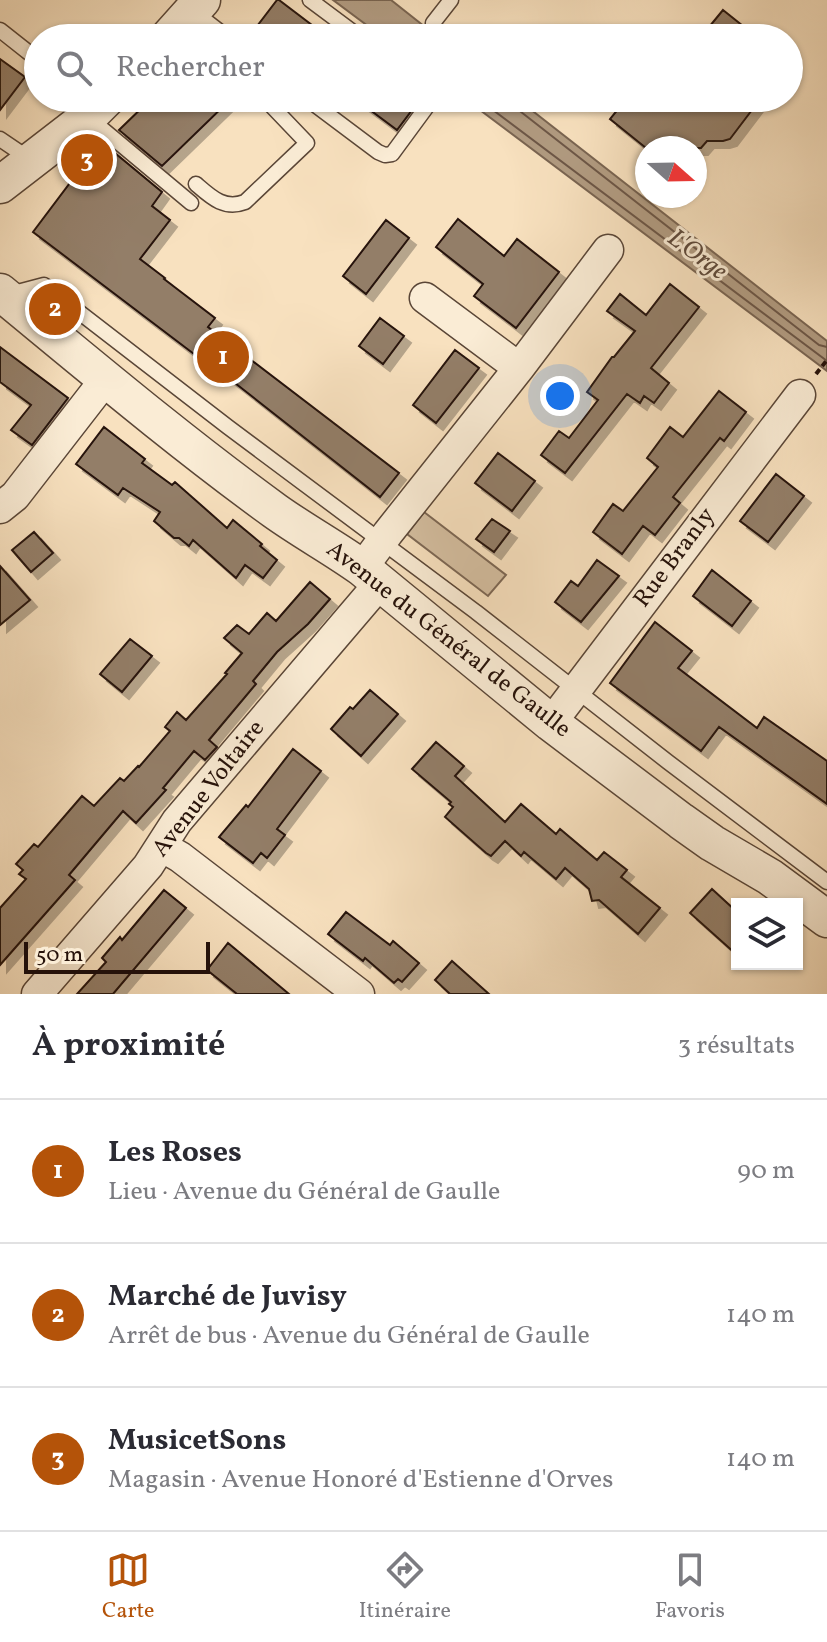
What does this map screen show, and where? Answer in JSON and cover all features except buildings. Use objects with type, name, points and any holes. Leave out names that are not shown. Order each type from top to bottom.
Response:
[{"type":"street","points":[[0,185],[87,112]]},
{"type":"street","name":"Avenue Voltaire","points":[[37,994],[148,866],[177,821],[374,564],[608,250]]},
{"type":"street","name":"Avenue du Général de Gaulle","points":[[2,294],[105,380],[277,512],[339,551],[374,564],[551,723],[712,843],[826,907]]},
{"type":"street","points":[[425,298],[519,368]]},
{"type":"street","points":[[0,508],[15,496],[105,380]]},
{"type":"street","name":"Rue Branly","points":[[551,723],[800,395]]},
{"type":"street","points":[[161,846],[180,857],[359,994]]},
{"type":"lane","points":[[310,0],[342,24]]},
{"type":"lane","points":[[433,23],[451,0]]},
{"type":"lane","points":[[0,30],[24,49]]},
{"type":"lane","points":[[102,112],[191,203]]},
{"type":"lane","points":[[196,184],[222,204],[245,202],[307,143],[277,112]]},
{"type":"lane","points":[[328,112],[385,155],[392,154],[423,112]]},
{"type":"lane","points":[[0,139],[32,160]]},
{"type":"lane","points":[[2,294],[44,285],[374,564],[476,612],[575,690],[826,907]]},
{"type":"shaded area","points":[[424,512],[506,575],[488,596],[407,534]]},
{"type":"water","points":[[333,0],[391,0],[421,24],[365,24]]},
{"type":"water","name":"L'Orge","points":[[483,112],[534,112],[635,191],[635,208],[657,208],[827,341],[827,371]]},
{"type":"place","name":"MusicetSons","points":[[87,160]]},
{"type":"place","name":"Marché de Juvisy","points":[[55,309]]},
{"type":"place","name":"Les Roses","points":[[223,357]]}]
